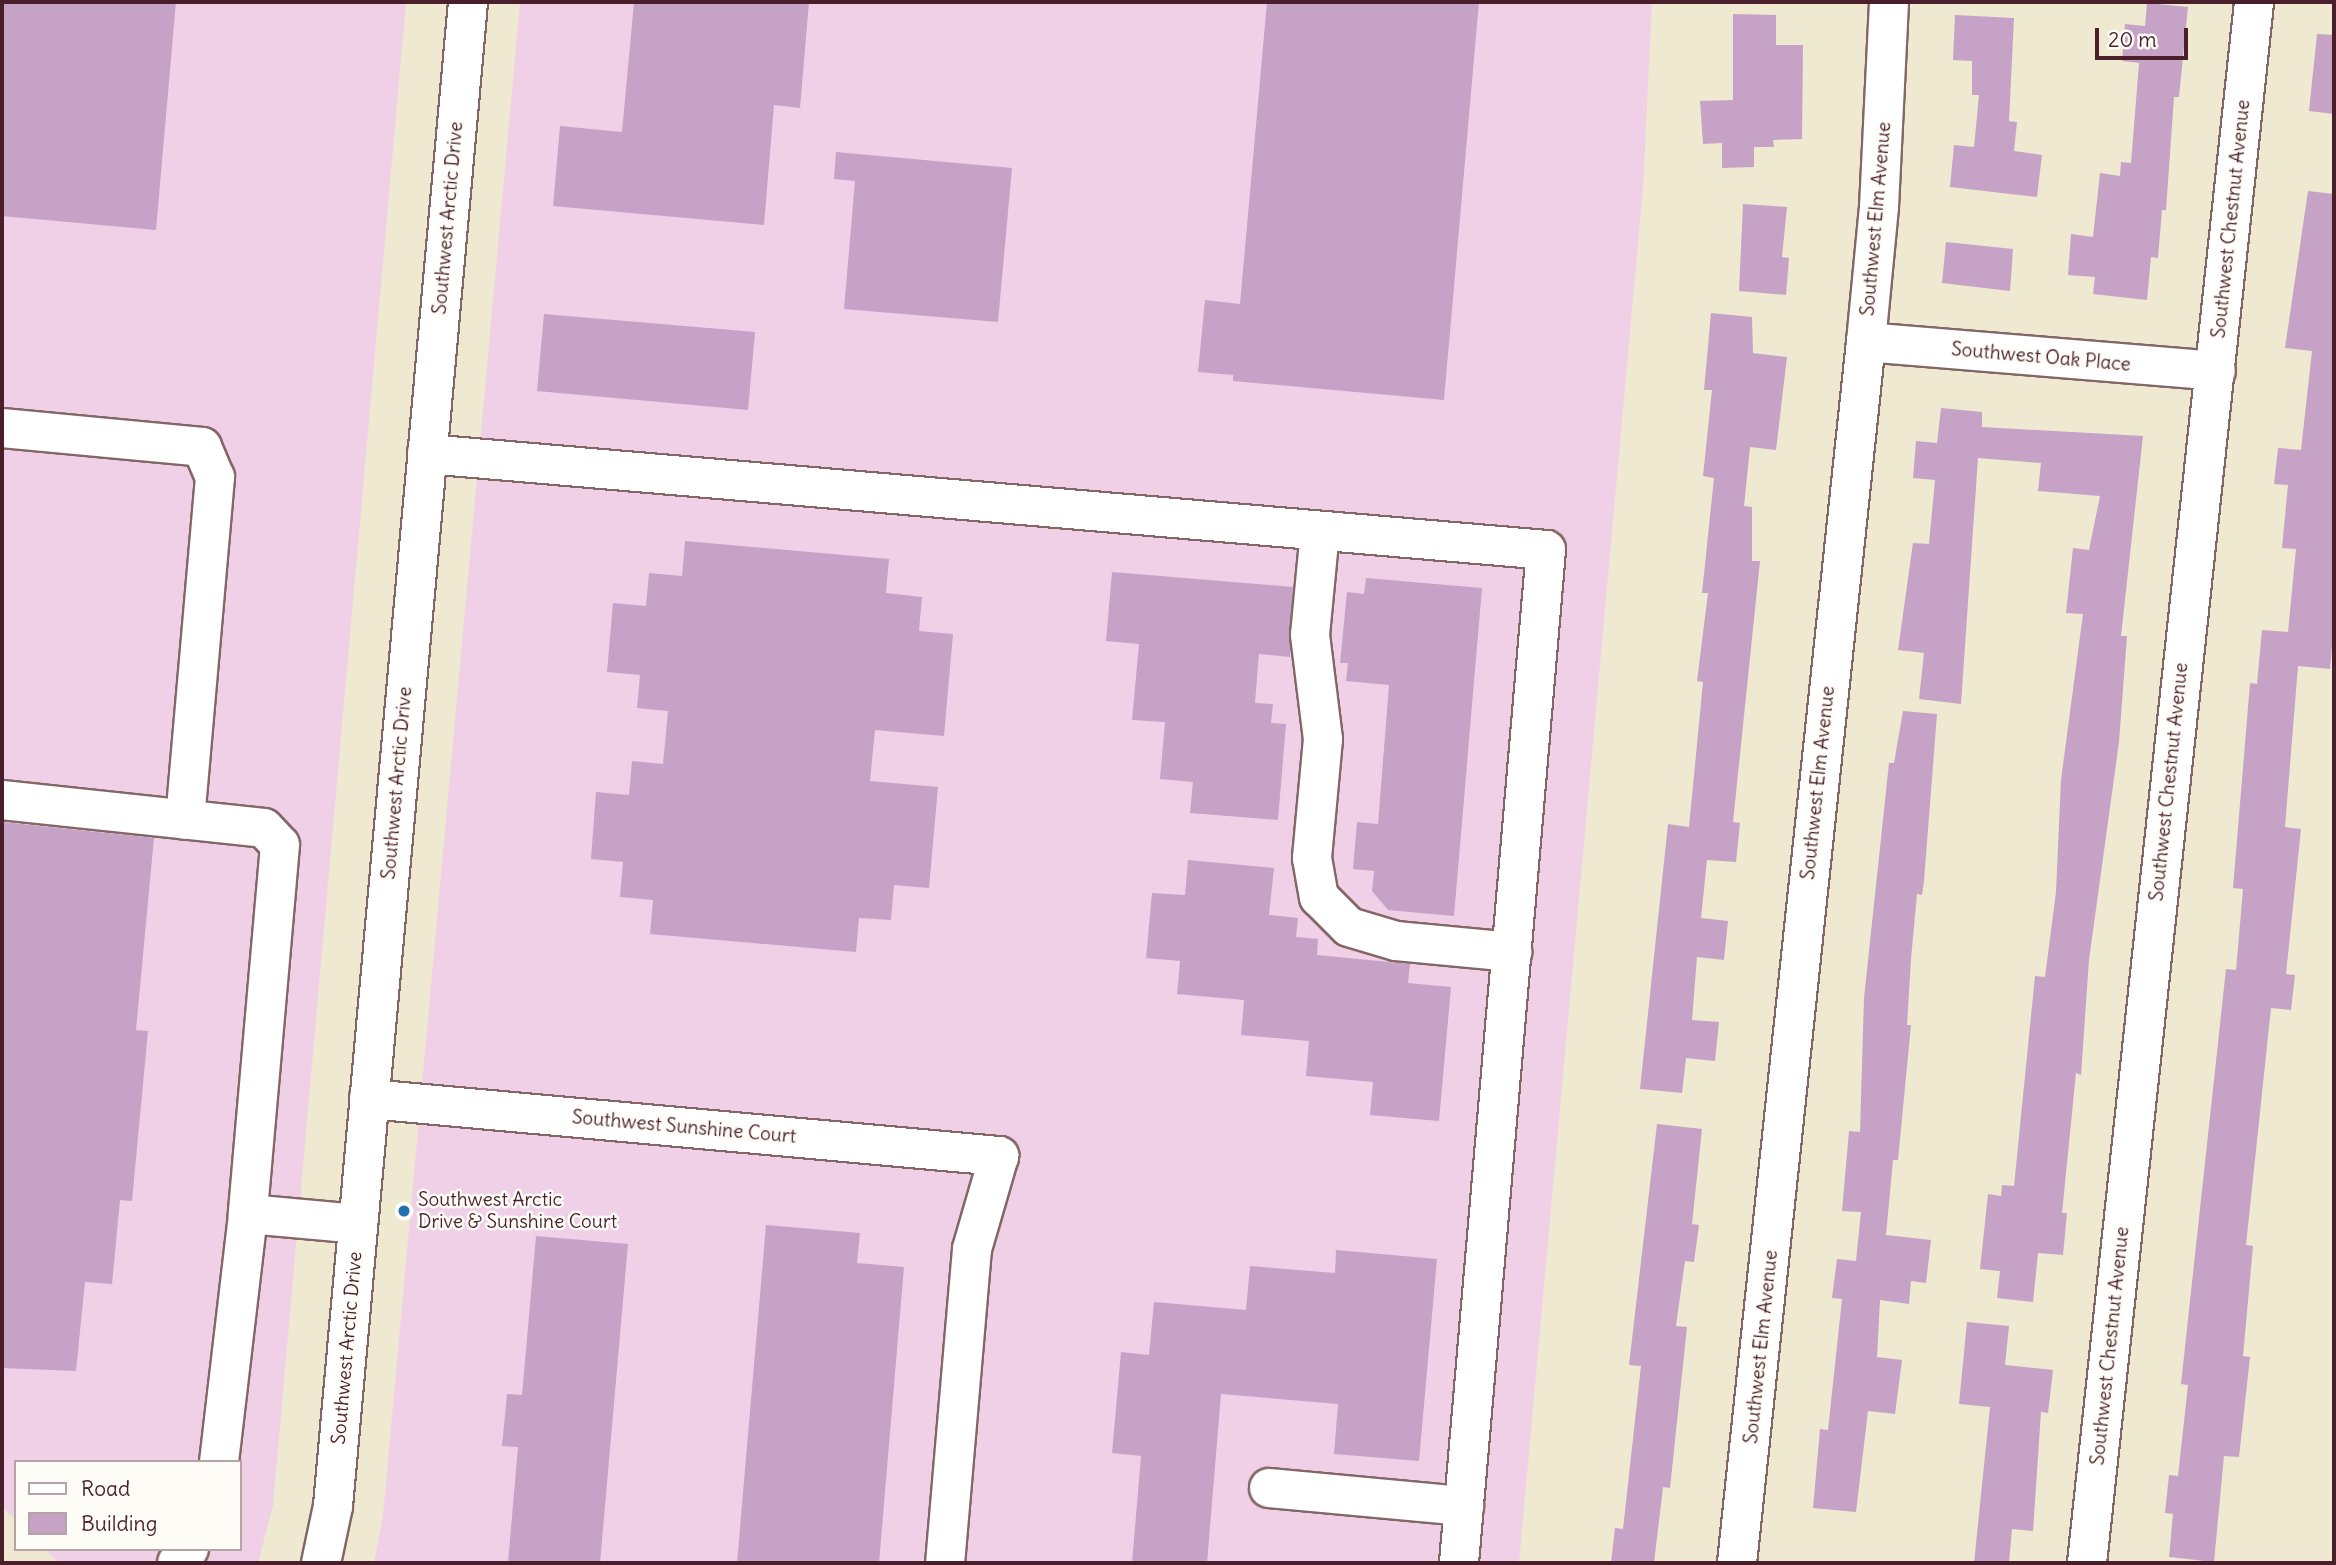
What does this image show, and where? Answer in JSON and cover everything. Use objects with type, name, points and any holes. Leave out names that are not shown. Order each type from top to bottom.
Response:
[{"type":"street","name":"Southwest Arctic Drive","points":[[321,1563],[333,1506],[468,2]]},
{"type":"street","name":"Southwest Elm Avenue","points":[[1737,1563],[1866,342],[1879,207],[1889,2]]},
{"type":"street","name":"Southwest Chestnut Avenue","points":[[2087,1563],[2254,2]]},
{"type":"street","name":"Southwest Oak Place","points":[[1866,342],[2216,371]]},
{"type":"street","points":[[2,428],[202,447],[215,477],[186,820]]},
{"type":"street","points":[[427,454],[1546,550],[1459,1563]]},
{"type":"street","points":[[1320,531],[1310,635],[1323,739],[1312,858],[1319,897],[1349,927],[1396,941],[1512,952]]},
{"type":"street","points":[[2,800],[264,828],[281,845],[248,1214],[219,1460]]},
{"type":"street","name":"Southwest Sunshine Court","points":[[369,1099],[999,1156],[972,1250],[945,1563]]},
{"type":"street","points":[[248,1214],[358,1224]]},
{"type":"street","points":[[1269,1488],[1464,1506]]},
{"type":"shaded area","points":[[2,2],[406,2],[273,1505],[258,1563],[59,1563],[47,1551],[242,1551],[242,1460],[14,1460],[14,1518],[2,1507]]},
{"type":"shaded area","points":[[520,2],[1652,2],[1643,188],[1519,1563],[374,1563],[383,1516]]},
{"type":"building","points":[[2,2],[176,2],[156,230],[2,216]]},
{"type":"building","points":[[634,2],[809,2],[800,108],[774,105],[764,225],[553,206],[560,126],[622,132]]},
{"type":"building","points":[[1267,2],[1479,2],[1444,400],[1233,381],[1233,375],[1198,372],[1205,300],[1240,304]]},
{"type":"building","points":[[2147,3],[2188,7],[2179,97],[2174,97],[2166,210],[2162,210],[2158,258],[2151,257],[2147,300],[2093,294],[2095,277],[2068,275],[2071,234],[2093,237],[2100,173],[2120,176],[2121,162],[2131,163],[2139,63],[2122,61],[2125,24],[2145,26]]},
{"type":"building","points":[[1733,14],[1776,15],[1776,45],[1803,45],[1802,139],[1773,140],[1774,147],[1754,147],[1754,167],[1722,168],[1722,143],[1703,144],[1700,101],[1733,100]]},
{"type":"building","points":[[1955,15],[2014,18],[2009,121],[2017,122],[2014,151],[2042,155],[2037,197],[1950,187],[1954,145],[1974,147],[1979,95],[1972,95],[1972,61],[1953,60]]},
{"type":"building","points":[[2317,34],[2334,35],[2334,114],[2309,111]]},
{"type":"building","points":[[836,152],[1012,168],[998,322],[844,309],[855,181],[834,179]]},
{"type":"building","points":[[2308,191],[2334,194],[2334,624],[2330,669],[2298,666],[2285,827],[2301,829],[2286,974],[2295,975],[2291,1010],[2271,1008],[2246,1245],[2253,1246],[2243,1356],[2250,1357],[2239,1457],[2224,1456],[2214,1562],[2169,1557],[2173,1514],[2165,1513],[2169,1475],[2178,1476],[2188,1385],[2181,1384],[2226,969],[2236,970],[2243,889],[2233,888],[2250,683],[2257,684],[2262,630],[2288,632],[2296,549],[2282,548],[2288,485],[2274,484],[2278,448],[2301,450],[2312,351],[2285,348]]},
{"type":"building","points":[[1743,204],[1787,207],[1782,257],[1789,258],[1786,295],[1739,291]]},
{"type":"building","points":[[1946,242],[2013,249],[2010,291],[1942,283]]},
{"type":"building","points":[[1711,313],[1752,317],[1753,353],[1787,357],[1776,450],[1750,447],[1744,506],[1752,507],[1752,561],[1760,561],[1733,822],[1740,823],[1736,862],[1707,860],[1701,918],[1728,921],[1724,960],[1697,957],[1692,1020],[1719,1022],[1715,1061],[1686,1058],[1682,1093],[1640,1089],[1668,824],[1689,827],[1703,682],[1697,681],[1708,593],[1702,593],[1714,478],[1703,476],[1712,390],[1704,390]]},
{"type":"building","points":[[544,314],[755,332],[748,410],[537,391]]},
{"type":"building","points":[[1941,408],[1982,412],[1982,427],[2143,436],[2121,636],[2127,636],[2119,742],[2089,960],[2081,1075],[2076,1073],[2062,1213],[2067,1213],[2063,1255],[2038,1253],[2033,1302],[1997,1298],[2000,1271],[1980,1269],[1988,1194],[2001,1196],[2002,1185],[2014,1186],[2035,976],[2045,977],[2056,892],[2061,780],[2083,614],[2066,613],[2073,548],[2089,550],[2100,496],[2038,491],[2041,463],[1978,458],[1961,704],[1919,699],[1924,653],[1898,650],[1913,543],[1929,544],[1935,480],[1913,478],[1916,441],[1937,443]]},
{"type":"building","points":[[685,541],[889,559],[886,593],[922,597],[919,631],[953,634],[944,736],[875,730],[870,781],[938,787],[929,888],[894,885],[891,920],[859,918],[856,952],[650,934],[653,900],[620,897],[623,862],[591,859],[596,792],[629,795],[632,761],[663,764],[668,711],[637,708],[640,675],[607,672],[613,603],[646,606],[649,573],[682,576]]},
{"type":"building","points":[[1112,572],[1293,587],[1290,657],[1259,654],[1255,703],[1273,704],[1271,723],[1286,724],[1278,820],[1190,813],[1193,782],[1160,779],[1165,722],[1132,720],[1139,644],[1106,641]]},
{"type":"building","points":[[1366,578],[1482,588],[1454,916],[1388,910],[1372,891],[1374,871],[1353,869],[1357,822],[1378,824],[1389,685],[1346,681],[1348,663],[1340,663],[1347,592],[1364,594]]},
{"type":"building","points":[[1903,711],[1937,714],[1924,881],[1922,895],[1917,894],[1911,959],[1907,1025],[1911,1025],[1898,1160],[1893,1160],[1886,1235],[1931,1240],[1926,1283],[1911,1281],[1909,1304],[1880,1300],[1877,1357],[1902,1360],[1895,1414],[1868,1411],[1856,1512],[1813,1508],[1820,1429],[1828,1430],[1842,1299],[1832,1298],[1837,1259],[1856,1261],[1861,1212],[1842,1211],[1849,1131],[1860,1132],[1864,998],[1889,763],[1894,763]]},
{"type":"building","points":[[2,822],[154,838],[136,1030],[148,1031],[132,1201],[120,1200],[112,1284],[85,1282],[76,1371],[2,1368]]},
{"type":"building","points":[[1188,860],[1274,868],[1269,915],[1298,918],[1296,937],[1318,939],[1317,955],[1410,964],[1408,983],[1451,987],[1439,1121],[1370,1115],[1373,1082],[1306,1076],[1309,1041],[1241,1035],[1244,1000],[1177,994],[1180,961],[1146,958],[1152,893],[1185,895]]},
{"type":"building","points":[[1657,1124],[1702,1129],[1692,1224],[1699,1225],[1694,1262],[1685,1261],[1676,1326],[1687,1327],[1670,1488],[1663,1487],[1654,1563],[1611,1563],[1615,1528],[1623,1529],[1641,1366],[1629,1365]]},
{"type":"building","points":[[766,1225],[860,1233],[857,1263],[904,1267],[879,1563],[737,1563]]},
{"type":"building","points":[[536,1236],[628,1244],[600,1563],[508,1563],[518,1447],[502,1446],[507,1394],[522,1395]]},
{"type":"building","points":[[1336,1250],[1437,1259],[1419,1461],[1334,1454],[1338,1404],[1221,1394],[1207,1563],[1132,1563],[1141,1456],[1112,1453],[1121,1352],[1149,1355],[1154,1302],[1246,1310],[1250,1266],[1335,1273]]},
{"type":"building","points":[[1967,1322],[2009,1326],[2005,1365],[2053,1370],[2048,1413],[2041,1412],[2033,1531],[2012,1529],[2009,1563],[1974,1563],[1990,1407],[1959,1404]]},
{"type":"place","name":"Southwest Arctic Drive & Sunshine Court","points":[[404,1211]]}]
